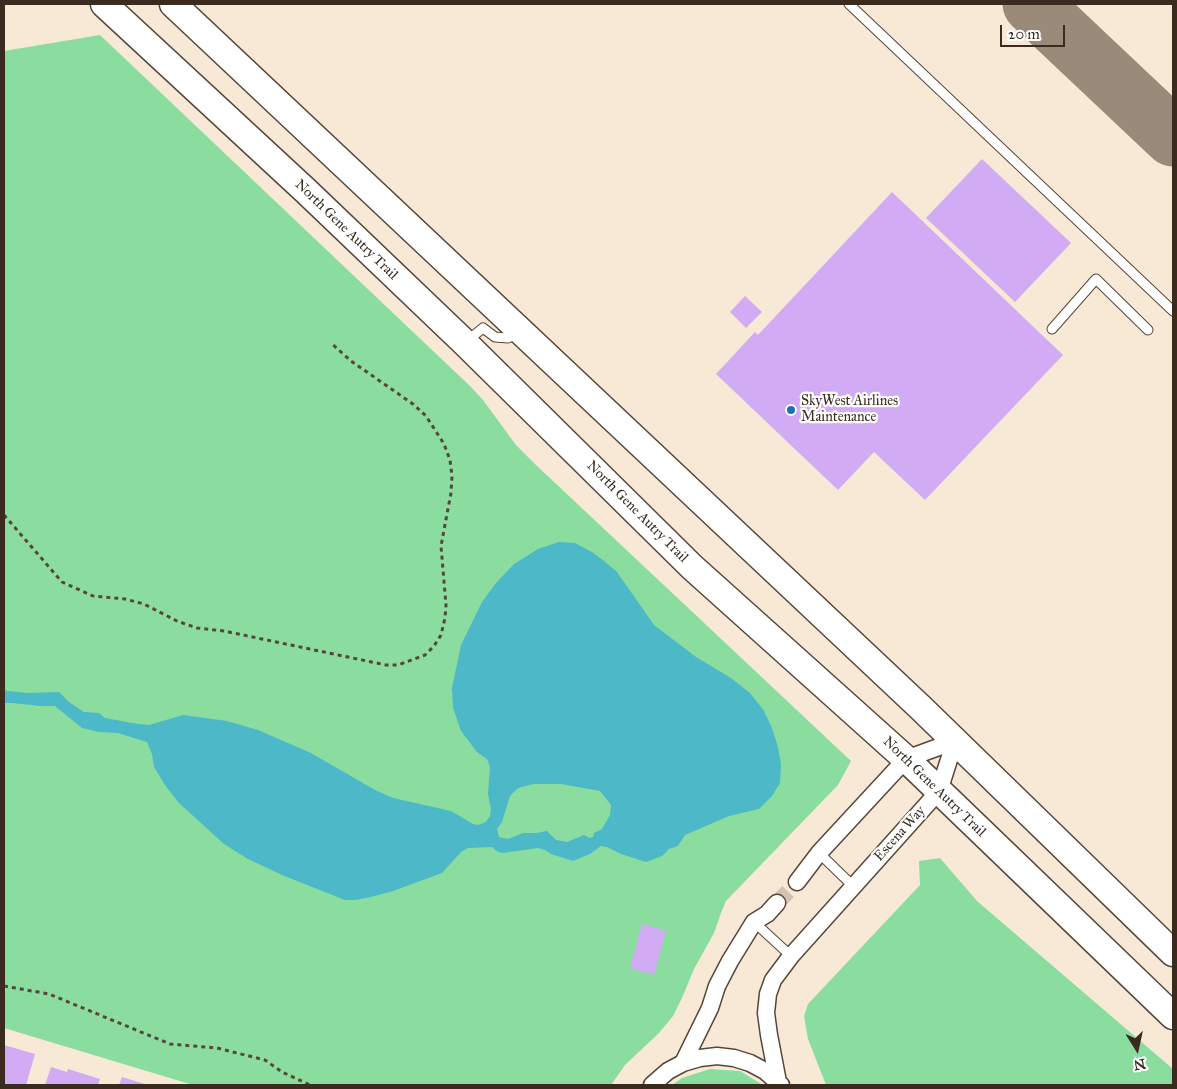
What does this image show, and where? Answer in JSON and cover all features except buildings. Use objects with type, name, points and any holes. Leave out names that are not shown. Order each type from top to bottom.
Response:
[{"type":"main road","name":"North Gene Autry Trail","points":[[104,4],[306,191],[465,343],[692,567],[939,790],[1173,1016]]},
{"type":"main road","points":[[173,4],[955,741],[1173,952]]},
{"type":"street","points":[[797,882],[819,852],[906,760],[955,741]]},
{"type":"street","name":"Escena Way","points":[[779,1084],[768,1035],[766,1013],[768,994],[773,980],[791,956],[939,790],[955,741]]},
{"type":"street","points":[[683,1063],[710,1008],[717,986],[754,922],[777,903]]},
{"type":"street","points":[[652,1085],[668,1071],[683,1063],[717,1056],[734,1058],[750,1063],[765,1071],[779,1084]]},
{"type":"lane","points":[[849,4],[1173,311]]},
{"type":"lane","points":[[1052,329],[1096,279],[1148,330]]},
{"type":"lane","points":[[465,343],[483,328],[495,337],[508,338],[521,330]]},
{"type":"lane","points":[[819,852],[853,886]]},
{"type":"lane","points":[[754,922],[791,956]]},
{"type":"path","points":[[4,515],[62,582],[92,596],[125,599],[144,604],[177,621],[197,628],[224,630],[386,665],[398,665],[425,655],[434,646],[441,634],[445,618],[446,605],[440,546],[451,493],[452,476],[450,460],[444,444],[426,416],[413,404],[351,362],[331,343]]},
{"type":"path","points":[[4,986],[49,994],[170,1044],[217,1048],[265,1060],[282,1072],[310,1085]]},
{"type":"green space","points":[[100,35],[470,386],[483,400],[516,445],[536,465],[851,761],[838,785],[726,901],[714,933],[694,969],[673,1016],[659,1033],[625,1065],[611,1085],[193,1085],[4,1028],[4,51]]},
{"type":"green space","points":[[940,858],[977,901],[1173,1069],[1173,1085],[826,1085],[808,1039],[804,1016],[808,1004],[920,885],[919,861]]},
{"type":"green space","points":[[710,1069],[740,1071],[763,1085],[672,1085],[682,1078]]},
{"type":"water","points":[[559,542],[575,543],[592,552],[617,572],[654,625],[696,657],[731,678],[750,693],[764,711],[772,728],[781,765],[780,783],[772,796],[759,809],[729,816],[685,835],[678,846],[669,849],[662,856],[646,862],[601,846],[590,854],[573,861],[538,848],[503,853],[498,852],[492,847],[468,848],[461,852],[442,873],[393,891],[355,900],[345,900],[282,875],[248,859],[224,844],[179,803],[165,785],[154,767],[152,754],[147,742],[118,733],[99,732],[82,728],[55,706],[4,703],[4,688],[7,691],[28,693],[59,692],[69,702],[84,712],[99,713],[105,718],[138,724],[149,725],[183,715],[227,721],[258,730],[311,753],[375,790],[393,798],[451,811],[478,825],[486,822],[490,816],[491,809],[488,794],[490,767],[487,759],[477,752],[461,731],[453,708],[452,688],[461,645],[482,602],[496,583],[514,564],[538,549]],"holes":[[[534,784],[561,784],[600,791],[611,805],[610,815],[602,829],[594,833],[593,837],[589,838],[584,835],[567,842],[556,840],[547,831],[523,833],[508,839],[499,837],[497,829],[502,822],[510,796],[518,788]]]},
{"type":"taxiway","points":[[1032,4],[1173,137]]},
{"type":"tunnel","points":[[777,903],[797,882]]},
{"type":"place","name":"SkyWest Airlines Maintenance","points":[[791,410]]}]
